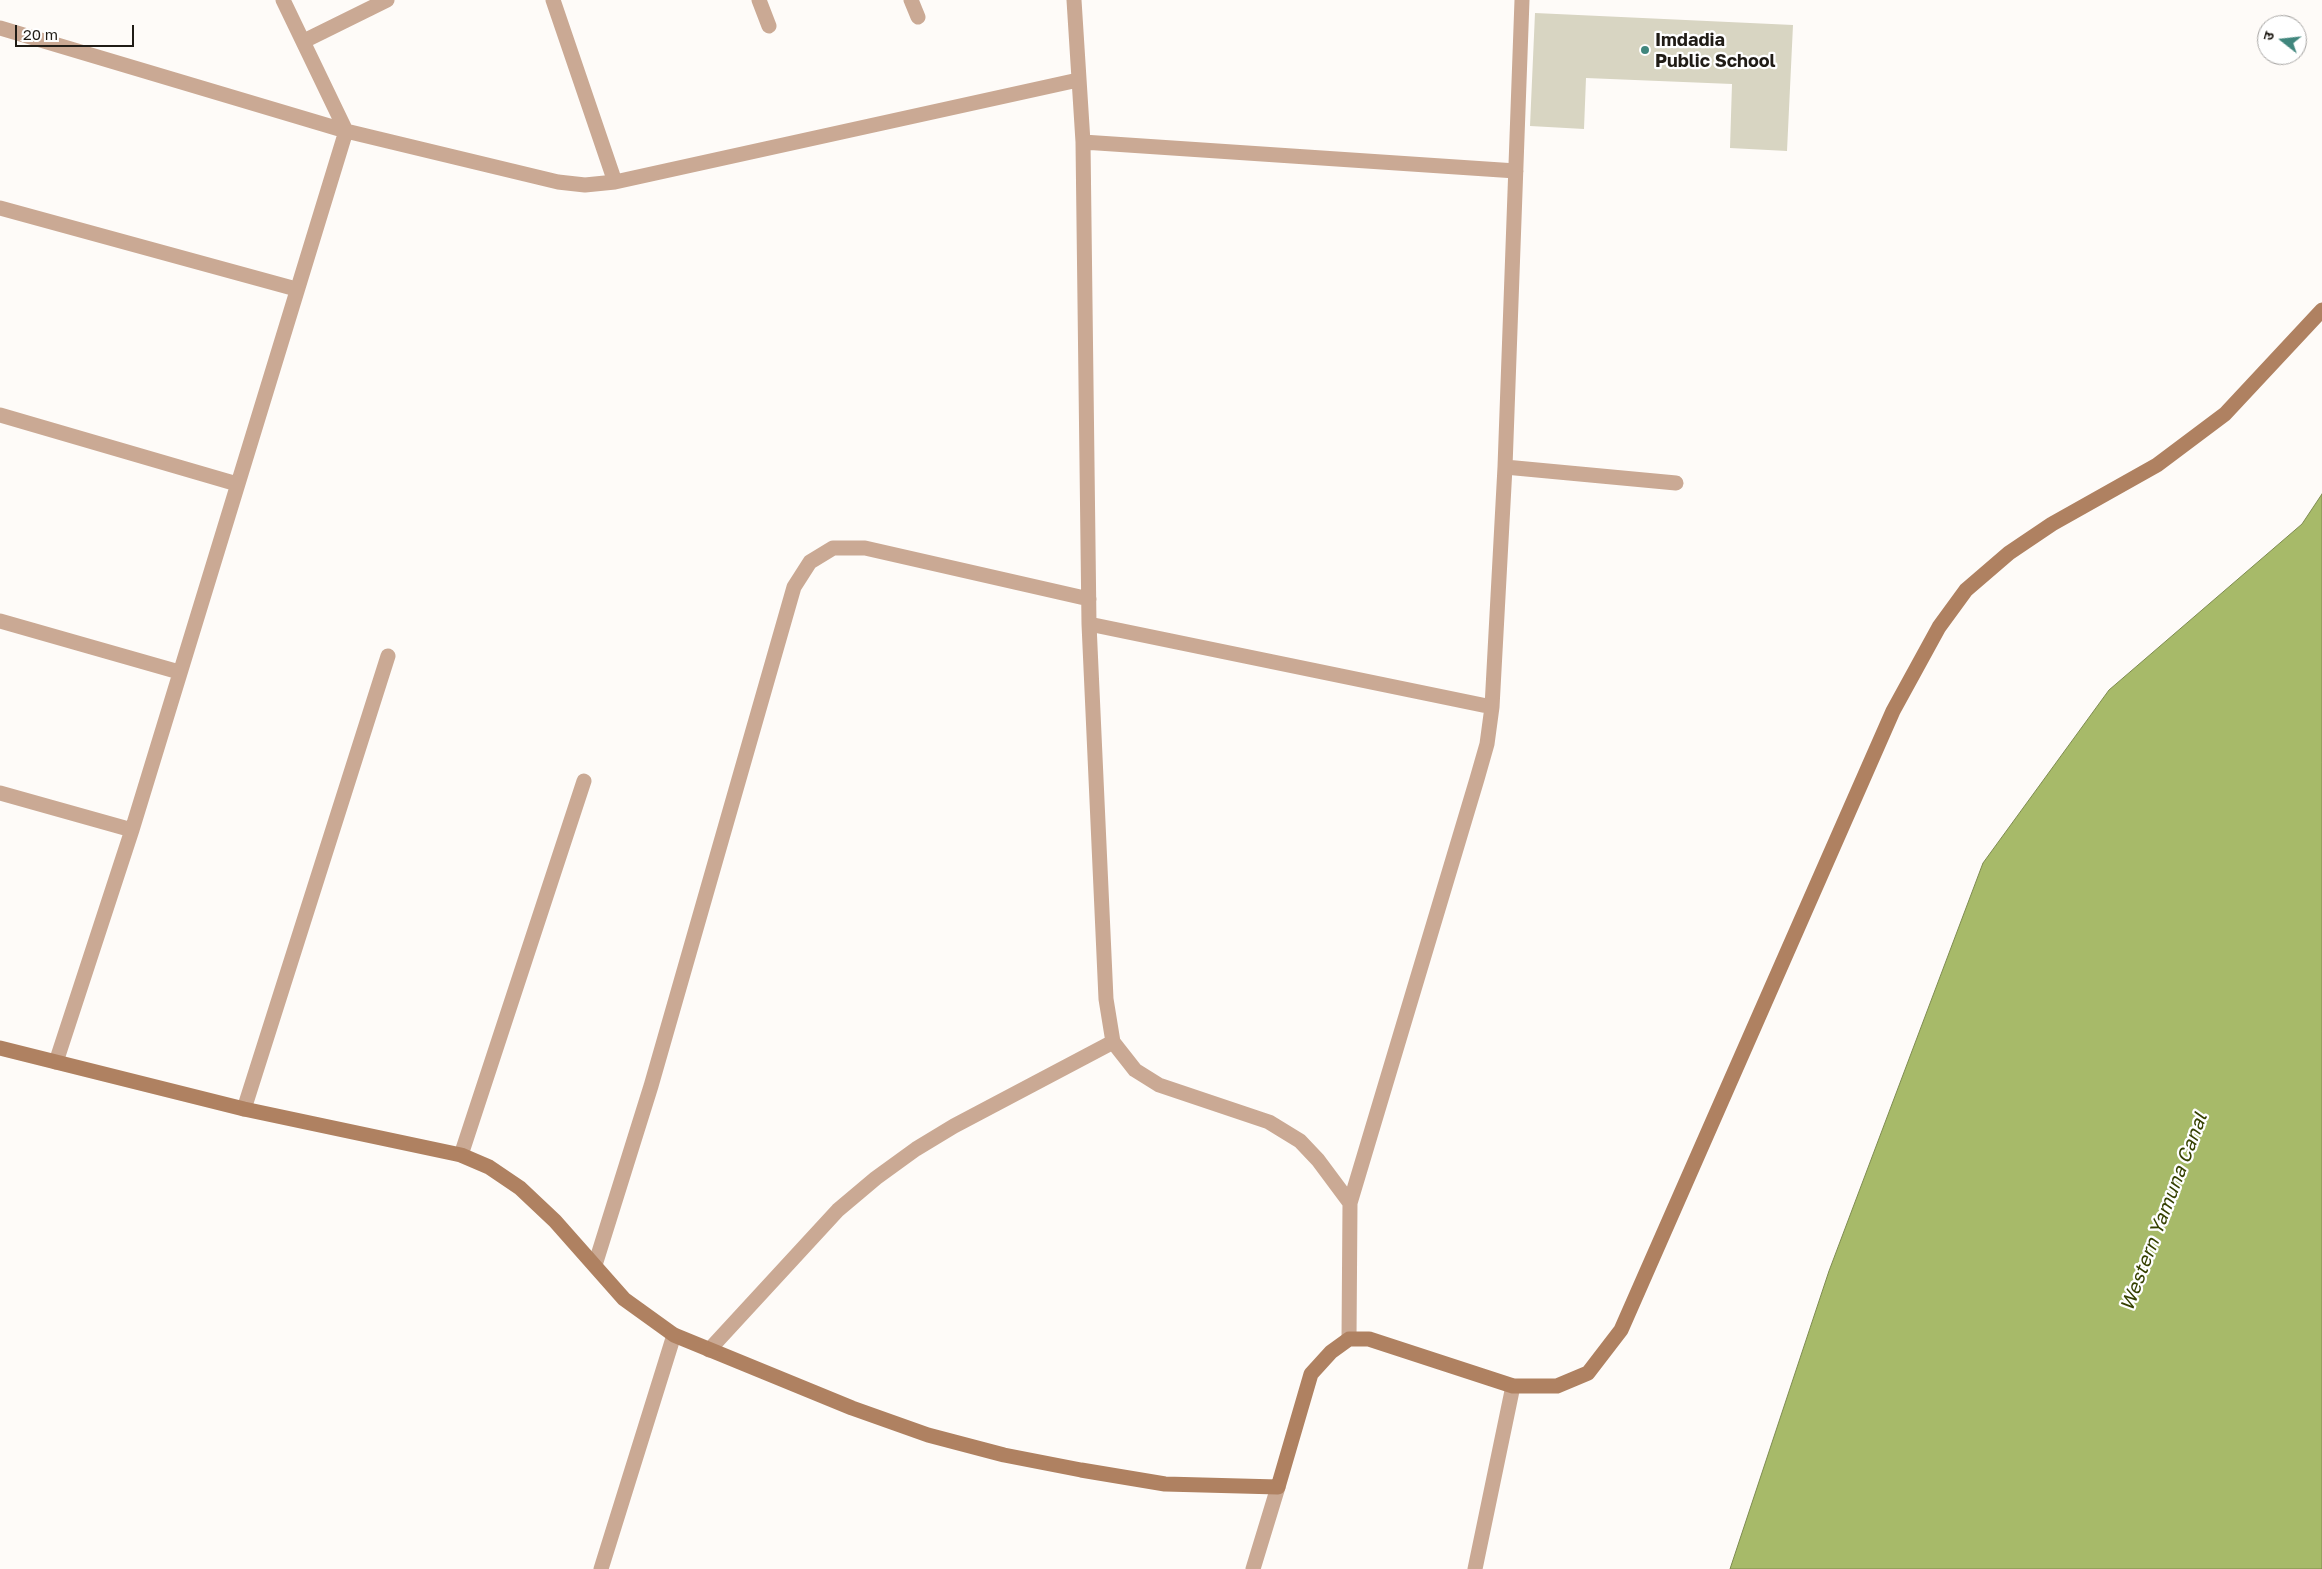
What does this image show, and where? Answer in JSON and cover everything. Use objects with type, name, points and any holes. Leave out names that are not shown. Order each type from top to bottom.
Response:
[{"type":"street","points":[[56,1062],[132,830],[296,289],[346,131],[283,0]]},
{"type":"street","points":[[553,0],[615,182]]},
{"type":"street","points":[[759,0],[769,26]]},
{"type":"street","points":[[911,0],[918,17]]},
{"type":"street","points":[[1074,0],[1078,80],[1084,142],[1089,624],[1106,999],[1113,1042],[1135,1070],[1159,1085],[1269,1122],[1300,1141],[1318,1160],[1350,1203]]},
{"type":"street","points":[[1349,1339],[1350,1203],[1487,744],[1492,707],[1505,467],[1522,0]]},
{"type":"street","points":[[304,41],[382,1]]},
{"type":"street","points":[[0,28],[346,131],[558,182],[586,185],[615,182],[1078,80]]},
{"type":"street","points":[[1084,142],[1516,171]]},
{"type":"street","points":[[0,208],[296,289]]},
{"type":"street","points":[[1252,1569],[1312,1374],[1331,1352],[1349,1339],[1369,1339],[1513,1386],[1557,1386],[1588,1373],[1621,1330],[1893,711],[1939,627],[1966,590],[2010,553],[2052,524],[2157,465],[2225,414],[2322,310]]},
{"type":"street","points":[[0,415],[237,484]]},
{"type":"street","points":[[1505,467],[1676,483]]},
{"type":"street","points":[[595,1266],[654,1076],[794,587],[810,562],[833,548],[865,548],[1089,599]]},
{"type":"street","points":[[0,621],[179,672]]},
{"type":"street","points":[[1089,624],[1492,707]]},
{"type":"street","points":[[244,1109],[388,656]]},
{"type":"street","points":[[461,1155],[584,781]]},
{"type":"street","points":[[0,793],[132,830]]},
{"type":"street","points":[[709,1350],[838,1210],[876,1178],[916,1149],[954,1126],[1113,1042]]},
{"type":"street","points":[[0,1048],[244,1109],[461,1155],[488,1167],[520,1188],[555,1221],[624,1299],[674,1335],[869,1414],[928,1435],[1004,1455],[1165,1484],[1278,1487]]},
{"type":"street","points":[[601,1569],[674,1335]]},
{"type":"street","points":[[1475,1569],[1513,1386]]},
{"type":"water","name":"Western Yamuna Canal","points":[[2322,494],[2322,1569],[1730,1569],[1829,1271],[1983,863],[2109,690],[2302,524]]},
{"type":"building","points":[[1535,13],[1793,25],[1787,151],[1730,148],[1732,84],[1586,78],[1584,129],[1530,126]]},
{"type":"place","name":"Imdadia Public School","points":[[1645,50]]}]
